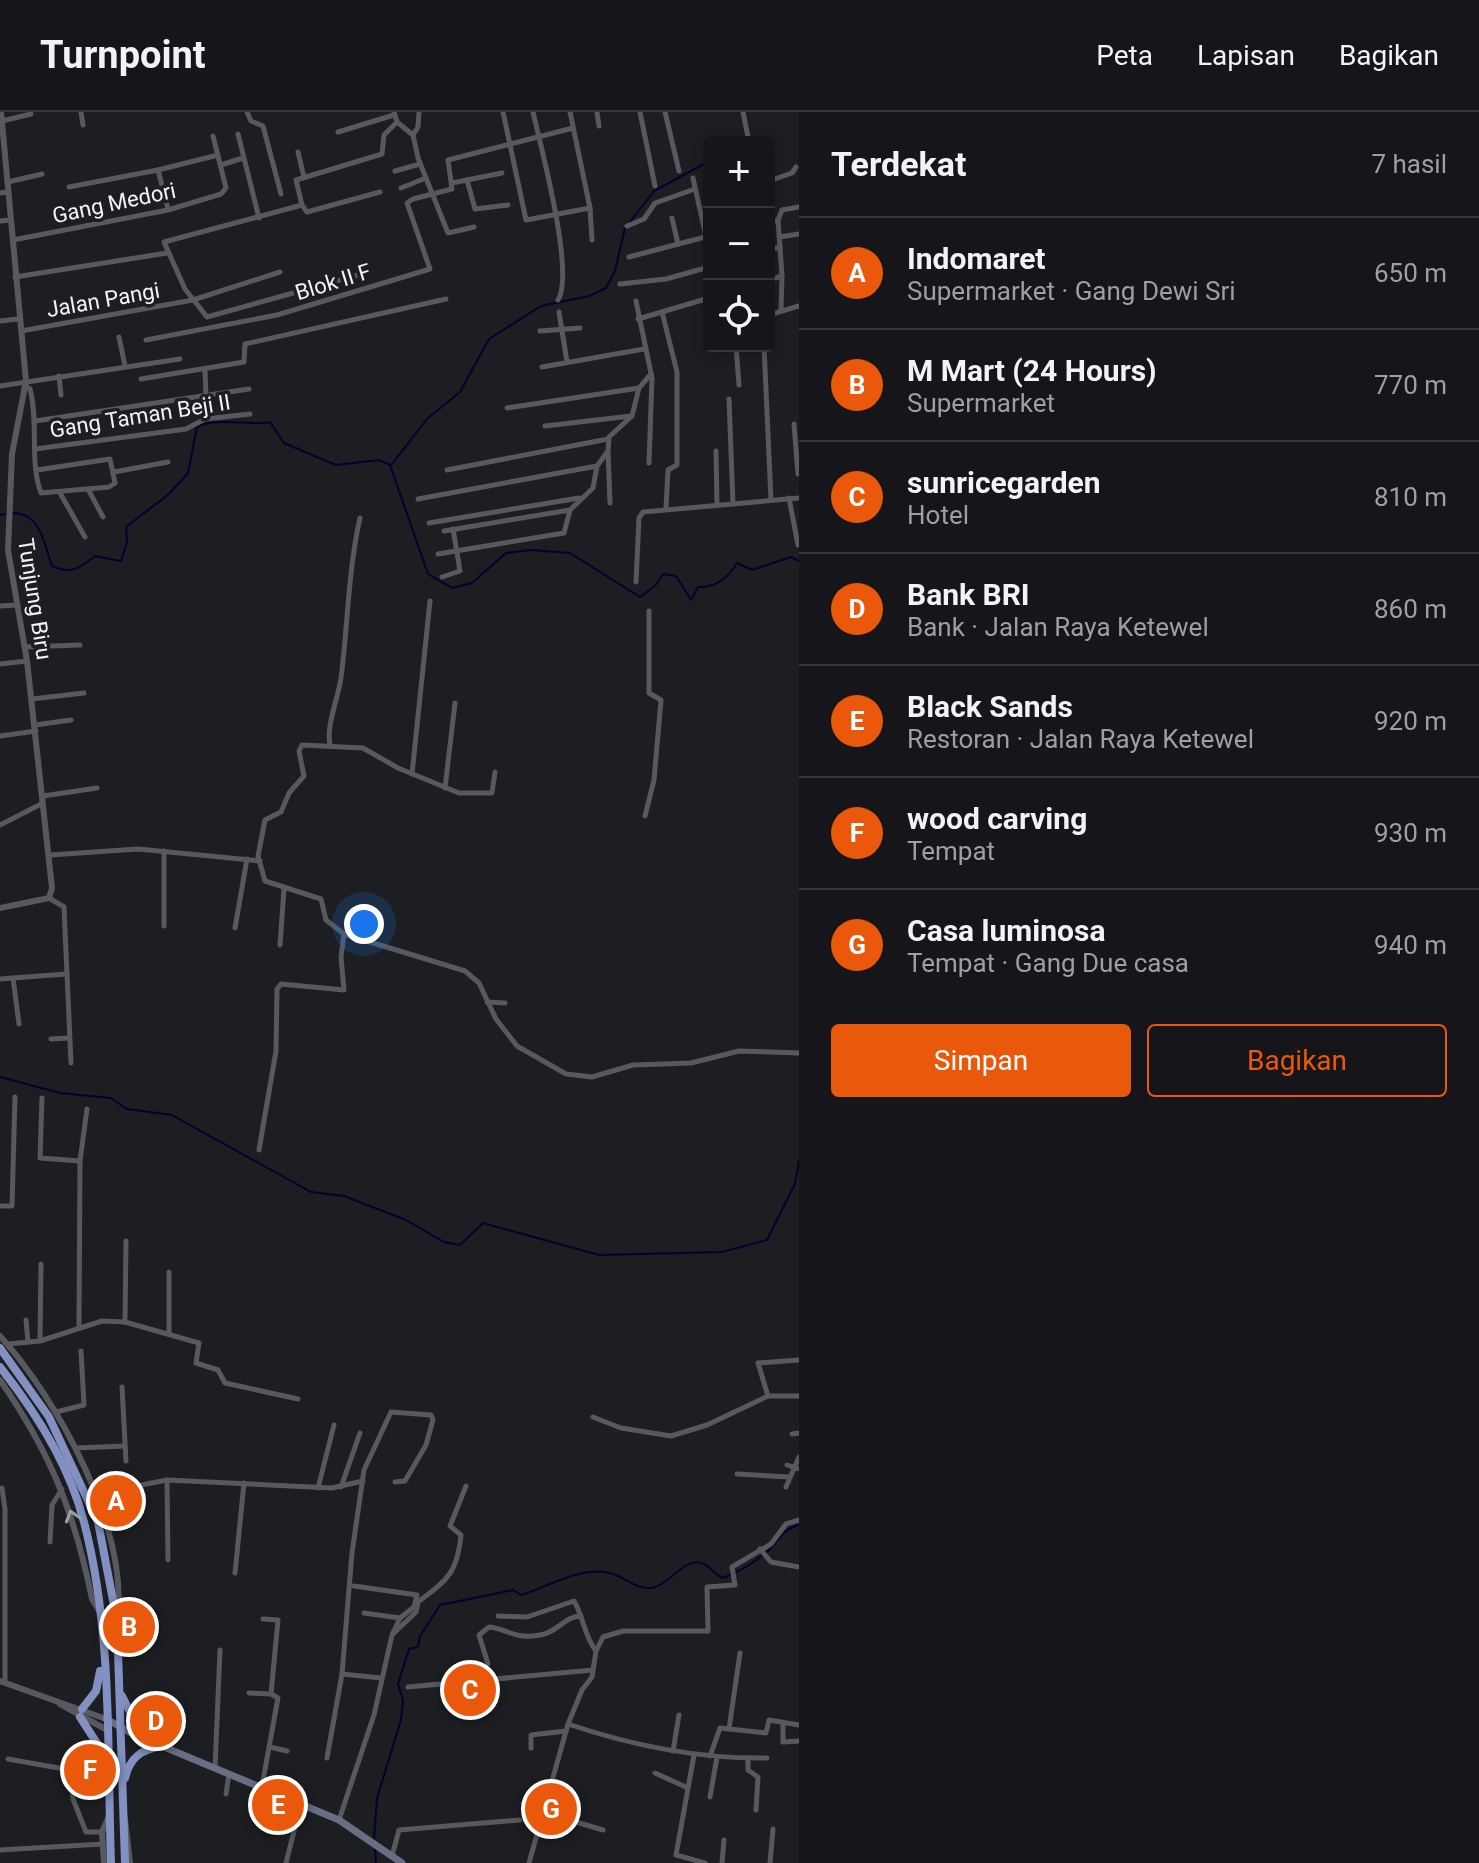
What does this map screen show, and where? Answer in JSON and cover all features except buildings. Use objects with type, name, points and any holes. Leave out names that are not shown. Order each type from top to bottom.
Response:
[{"type":"highway","points":[[4,1346],[49,1417],[91,1503],[117,1621],[128,1863]]},
{"type":"highway","points":[[0,1367],[50,1452],[84,1521],[103,1617],[111,1863]]},
{"type":"highway","points":[[104,1646],[98,1688],[81,1713],[110,1763]]},
{"type":"highway","points":[[116,1648],[126,1709],[137,1726],[161,1745]]},
{"type":"highway","points":[[123,1791],[127,1769],[135,1757],[161,1745]]},
{"type":"main road","points":[[106,1719],[120,1729],[339,1820],[402,1863]]},
{"type":"main road","points":[[107,1730],[120,1729]]},
{"type":"street","name":"Tunjung Biru","points":[[1,112],[2,155],[8,182],[25,384],[12,454],[7,524],[50,855],[52,891],[49,898]]},
{"type":"street","points":[[81,112],[83,125]]},
{"type":"street","points":[[247,112],[251,121],[263,126],[281,194]]},
{"type":"street","points":[[413,135],[418,127],[419,112]]},
{"type":"street","points":[[503,112],[526,220],[556,217],[590,208]]},
{"type":"street","points":[[533,112],[556,217],[564,285],[558,300]]},
{"type":"street","points":[[570,112],[590,208],[592,240]]},
{"type":"street","points":[[597,112],[599,126]]},
{"type":"street","points":[[640,112],[655,186]]},
{"type":"street","points":[[665,112],[679,171]]},
{"type":"street","points":[[743,112],[748,136]]},
{"type":"street","points":[[2,121],[31,114]]},
{"type":"street","points":[[395,116],[413,135],[420,164],[450,234],[474,227]]},
{"type":"street","points":[[338,132],[395,116]]},
{"type":"street","points":[[380,192],[306,212],[295,182],[382,154],[384,135],[395,116]]},
{"type":"street","points":[[433,195],[450,191],[452,183],[448,160],[573,128]]},
{"type":"street","points":[[238,134],[259,218]]},
{"type":"street","points":[[213,136],[221,165],[243,158]]},
{"type":"street","points":[[298,152],[304,177]]},
{"type":"street","points":[[69,187],[218,155]]},
{"type":"street","points":[[395,171],[420,164]]},
{"type":"street","name":"Gang Medori","points":[[13,240],[168,210],[221,194],[226,188],[221,165]]},
{"type":"street","points":[[775,179],[792,173],[796,167]]},
{"type":"street","points":[[158,170],[168,210]]},
{"type":"street","points":[[452,183],[502,173]]},
{"type":"street","points":[[8,182],[42,174]]},
{"type":"street","points":[[401,188],[426,178]]},
{"type":"street","points":[[693,178],[703,222]]},
{"type":"street","points":[[467,180],[476,210],[508,205]]},
{"type":"street","points":[[627,226],[644,219],[655,203],[695,189]]},
{"type":"street","points":[[0,193],[9,192]]},
{"type":"street","name":"Blok II F","points":[[146,340],[277,315],[430,269],[407,203],[433,195]]},
{"type":"street","points":[[302,205],[164,242],[193,300],[207,317],[369,272]]},
{"type":"street","points":[[781,310],[778,220],[782,210],[799,207]]},
{"type":"street","points":[[672,218],[678,244]]},
{"type":"street","points":[[0,221],[11,220]]},
{"type":"street","points":[[779,237],[799,234]]},
{"type":"street","points":[[629,257],[703,238]]},
{"type":"street","points":[[775,248],[780,247]]},
{"type":"street","points":[[14,277],[167,253]]},
{"type":"street","points":[[620,284],[666,279],[703,269]]},
{"type":"street","name":"Jalan Pangi","points":[[20,331],[193,300],[280,272]]},
{"type":"street","points":[[775,278],[782,276]]},
{"type":"street","points":[[141,379],[244,362],[245,344],[446,299]]},
{"type":"street","points":[[638,319],[703,300]]},
{"type":"street","points":[[636,301],[651,374],[649,463]]},
{"type":"street","points":[[775,312],[799,306]]},
{"type":"street","points":[[559,312],[567,362]]},
{"type":"street","points":[[662,312],[677,372],[677,465],[668,470],[666,508]]},
{"type":"street","points":[[0,321],[18,319]]},
{"type":"street","points":[[540,331],[580,328]]},
{"type":"street","points":[[119,337],[125,366]]},
{"type":"street","points":[[542,367],[644,349]]},
{"type":"street","points":[[736,352],[739,385]]},
{"type":"street","points":[[764,352],[771,500]]},
{"type":"street","points":[[0,386],[180,359]]},
{"type":"street","points":[[205,370],[206,397]]},
{"type":"street","points":[[447,470],[608,439],[632,416],[639,388],[651,374]]},
{"type":"street","points":[[59,376],[61,395]]},
{"type":"street","name":"Gang Taman Beji II","points":[[25,384],[31,392],[41,493],[60,493]]},
{"type":"street","points":[[507,408],[639,388]]},
{"type":"street","points":[[35,421],[249,389]]},
{"type":"street","points":[[729,399],[733,504]]},
{"type":"street","name":"Gang Taman Beji II","points":[[35,449],[186,429],[205,419],[250,414]]},
{"type":"street","points":[[545,426],[632,416]]},
{"type":"street","points":[[794,424],[798,442],[798,474]]},
{"type":"street","points":[[608,439],[610,503]]},
{"type":"street","points":[[438,554],[562,534],[570,510],[593,488],[597,466],[608,451]]},
{"type":"street","points":[[716,451],[717,505]]},
{"type":"street","points":[[37,470],[110,459],[114,472],[113,486],[60,493],[85,537]]},
{"type":"street","points":[[114,472],[168,462]]},
{"type":"street","points":[[418,499],[597,466]]},
{"type":"street","points":[[88,489],[103,517]]},
{"type":"street","points":[[429,523],[580,498]]},
{"type":"street","points":[[789,498],[798,545]]},
{"type":"street","points":[[636,582],[640,514],[666,508],[799,498]]},
{"type":"street","points":[[444,531],[570,510]]},
{"type":"street","points":[[330,746],[328,735],[345,645],[350,565],[360,518]]},
{"type":"street","points":[[442,577],[460,571],[453,529]]},
{"type":"street","points":[[412,774],[430,601]]},
{"type":"street","points":[[0,606],[17,605]]},
{"type":"street","points":[[645,816],[654,780],[661,700],[649,693],[649,611]]},
{"type":"street","points":[[24,647],[80,645]]},
{"type":"street","points":[[0,664],[27,661]]},
{"type":"street","points":[[32,699],[84,693]]},
{"type":"street","points":[[445,788],[455,703]]},
{"type":"street","points":[[0,736],[71,720]]},
{"type":"street","points":[[495,772],[492,793],[464,794],[412,774],[368,749],[300,746],[304,776],[289,793],[281,812],[265,820],[260,861],[265,881],[321,899],[326,920],[344,934],[465,971],[479,983],[487,1002],[517,1046],[547,1066],[576,1076],[600,1076],[638,1064],[691,1063],[739,1051],[799,1053]]},
{"type":"street","points":[[0,825],[43,799],[97,788]]},
{"type":"street","points":[[50,855],[123,849],[260,861]]},
{"type":"street","points":[[164,851],[164,926]]},
{"type":"street","points":[[235,928],[247,859]]},
{"type":"street","points":[[280,945],[284,889]]},
{"type":"street","points":[[0,908],[49,898],[64,907],[71,1063]]},
{"type":"street","points":[[259,1150],[276,1051],[277,989],[281,984],[299,984],[344,990],[341,957],[344,934]]},
{"type":"street","points":[[0,979],[66,974]]},
{"type":"street","points":[[13,978],[19,1024]]},
{"type":"street","points":[[487,1002],[505,1003]]},
{"type":"street","points":[[51,1039],[69,1038]]},
{"type":"street","points":[[0,1206],[12,1206],[15,1097]]},
{"type":"street","points":[[42,1098],[40,1158],[80,1161]]},
{"type":"street","points":[[79,1326],[80,1161],[87,1109]]},
{"type":"street","points":[[125,1322],[126,1241]]},
{"type":"street","points":[[40,1341],[41,1264]]},
{"type":"street","points":[[169,1272],[169,1332]]},
{"type":"street","points":[[26,1320],[28,1342]]},
{"type":"street","points":[[4,1346],[40,1341],[102,1321],[125,1322],[199,1343],[196,1363],[218,1370],[225,1383],[298,1399]]},
{"type":"street","points":[[0,1336],[4,1346],[56,1412],[76,1448],[95,1494],[114,1564],[117,1621]]},
{"type":"street","points":[[56,1412],[84,1405],[81,1351]]},
{"type":"street","points":[[768,1396],[758,1363],[799,1360]]},
{"type":"street","points":[[0,1380],[50,1452],[76,1529],[92,1599],[103,1617]]},
{"type":"street","points":[[122,1387],[126,1461]]},
{"type":"street","points":[[593,1417],[621,1428],[671,1436],[707,1425],[768,1396],[799,1396]]},
{"type":"street","points":[[327,1758],[342,1674],[354,1530],[368,1459],[381,1438],[391,1412],[433,1416],[423,1451],[405,1481],[395,1482]]},
{"type":"street","points":[[318,1488],[334,1425]]},
{"type":"street","points":[[341,1487],[360,1433]]},
{"type":"street","points":[[792,1434],[799,1433]]},
{"type":"street","points":[[76,1448],[124,1446]]},
{"type":"street","points":[[786,1487],[799,1457]]},
{"type":"street","points":[[737,1474],[764,1478],[768,1473],[789,1477]]},
{"type":"street","points":[[95,1494],[167,1480],[318,1488],[341,1487],[363,1481]]},
{"type":"street","points":[[167,1480],[168,1560]]},
{"type":"street","points":[[235,1573],[244,1483]]},
{"type":"street","points":[[392,1635],[413,1616],[418,1602],[444,1585],[451,1574],[461,1535],[450,1526],[466,1486]]},
{"type":"street","points":[[2,1488],[5,1509],[3,1682],[81,1713],[106,1719]]},
{"type":"street","points":[[50,1542],[52,1505],[62,1488]]},
{"type":"street","points":[[529,1863],[567,1727],[593,1670],[596,1651],[603,1637],[611,1633],[707,1632],[707,1588],[735,1585],[732,1574],[775,1540],[786,1524],[799,1520]]},
{"type":"street","points":[[762,1552],[774,1563],[799,1567]]},
{"type":"street","points":[[339,1820],[374,1715],[392,1635],[400,1618],[414,1607],[415,1593],[354,1586]]},
{"type":"street","points":[[498,1616],[527,1617],[572,1601],[596,1651]]},
{"type":"street","points":[[364,1613],[400,1618]]},
{"type":"street","points":[[488,1664],[479,1635],[489,1627],[514,1637],[541,1635],[560,1627],[570,1617],[581,1616]]},
{"type":"street","points":[[263,1619],[278,1620],[271,1694]]},
{"type":"street","points":[[215,1768],[220,1650]]},
{"type":"street","points":[[729,1729],[740,1653]]},
{"type":"street","points":[[408,1687],[593,1670]]},
{"type":"street","points":[[342,1674],[381,1678]]},
{"type":"street","points":[[249,1693],[271,1694],[278,1698],[262,1786]]},
{"type":"street","points":[[81,1713],[107,1730]]},
{"type":"street","points":[[673,1751],[679,1715]]},
{"type":"street","points":[[710,1797],[719,1730],[766,1733],[769,1720],[799,1725]]},
{"type":"street","points":[[783,1723],[783,1742],[799,1741]]},
{"type":"street","points":[[531,1748],[531,1735],[567,1727],[626,1743],[694,1755],[767,1758]]},
{"type":"street","points":[[270,1747],[287,1751]]},
{"type":"street","points":[[694,1755],[676,1855],[705,1863]]},
{"type":"street","points":[[748,1758],[748,1770],[758,1777],[756,1810]]},
{"type":"street","points":[[8,1759],[70,1770],[73,1799],[86,1832],[102,1832]]},
{"type":"street","points":[[226,1794],[230,1773]]},
{"type":"street","points":[[655,1773],[688,1788]]},
{"type":"street","points":[[286,1863],[301,1802]]},
{"type":"street","points":[[542,1812],[603,1830]]},
{"type":"street","points":[[104,1863],[102,1832],[109,1816]]},
{"type":"street","points":[[392,1856],[399,1830],[520,1820]]},
{"type":"street","points":[[770,1863],[773,1829]]},
{"type":"street","points":[[722,1863],[724,1840]]},
{"type":"street","points":[[0,1850],[103,1844]]},
{"type":"waterway","points":[[629,223],[654,191],[703,165]]},
{"type":"waterway","points":[[392,464],[428,418],[460,392],[489,339],[541,306],[589,296],[606,288],[615,271],[625,228]]},
{"type":"waterway","points":[[13,513],[22,514],[36,524],[52,566],[75,569],[95,556],[121,561],[127,542],[126,527],[169,494],[188,473],[197,427],[223,422],[270,422],[284,443],[336,465],[379,460],[390,465],[428,574],[452,588],[472,583],[506,553],[531,550],[570,553],[640,597],[655,586],[663,574],[676,576],[691,600],[698,587],[721,581],[737,563],[752,570],[791,557],[799,561]]},
{"type":"waterway","points":[[0,515],[7,514]]},
{"type":"waterway","points":[[0,1077],[60,1093],[111,1098],[127,1109],[172,1115],[311,1192],[344,1196],[406,1220],[444,1242],[460,1245],[483,1223],[599,1255],[722,1252],[767,1240],[795,1184],[799,1161]]},
{"type":"waterway","points":[[374,1839],[377,1798],[401,1720],[403,1700],[398,1684],[409,1649],[418,1647],[420,1636],[440,1605],[513,1590],[521,1595],[587,1572],[610,1573],[650,1588],[664,1583],[683,1567],[697,1562],[723,1578],[753,1563],[785,1532],[799,1525]]},
{"type":"waterway","points":[[375,1849],[376,1863]]},
{"type":"place","name":"Indomaret","points":[[116,1501]]},
{"type":"place","name":"M Mart (24 Hours)","points":[[129,1627]]},
{"type":"place","name":"sunricegarden","points":[[470,1690]]},
{"type":"place","name":"Bank BRI","points":[[156,1721]]},
{"type":"place","name":"wood carving","points":[[90,1770]]},
{"type":"place","name":"Black Sands","points":[[278,1805]]},
{"type":"place","name":"Casa luminosa","points":[[551,1809]]}]
